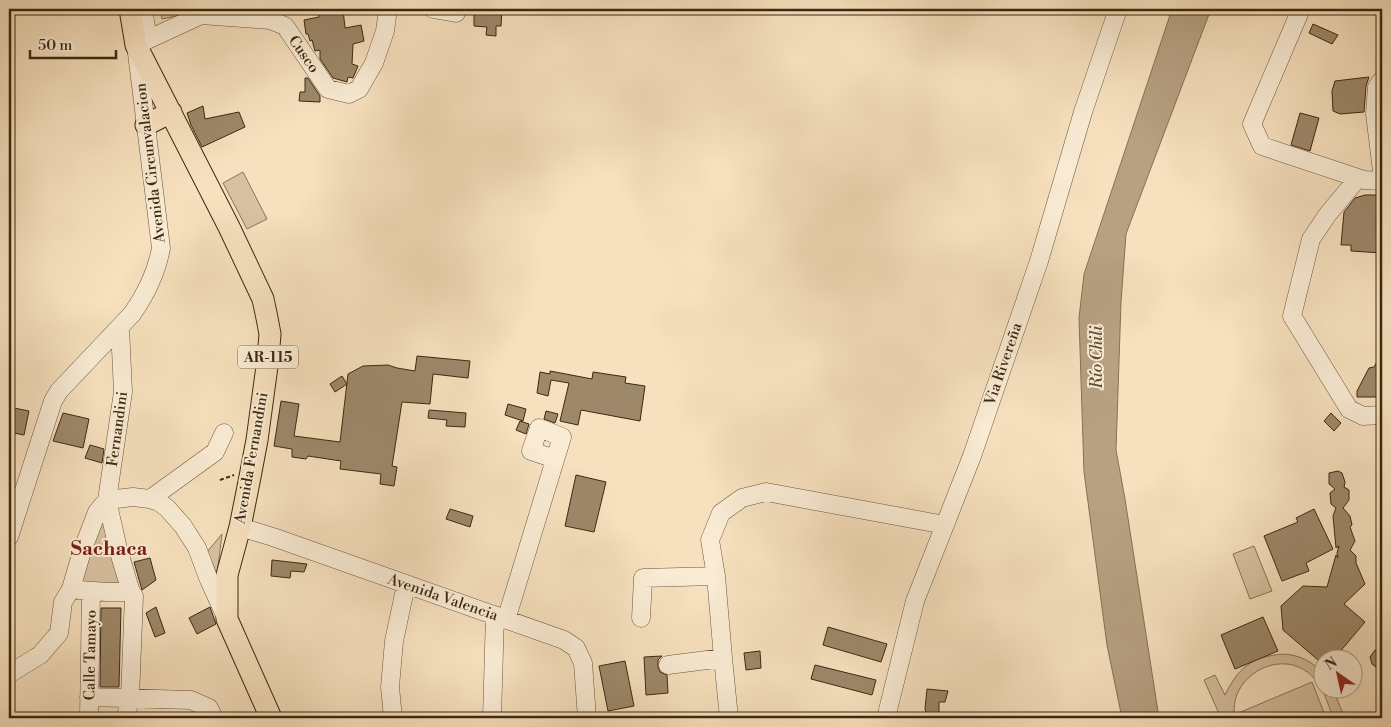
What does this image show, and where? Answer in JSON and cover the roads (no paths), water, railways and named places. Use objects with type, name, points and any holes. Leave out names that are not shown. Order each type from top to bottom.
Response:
[{"type":"main road","name":"Avenida Fernandini","points":[[130,9],[171,112],[263,298],[267,318],[270,334],[268,359],[257,440],[240,527],[227,575],[227,619],[271,718]]},
{"type":"main road","points":[[146,125],[171,112]]},
{"type":"street","name":"Avenida Circunvalacion","points":[[9,537],[53,401],[59,391],[132,314],[141,302],[159,262],[161,248],[146,125],[142,42],[144,9]]},
{"type":"street","name":"Cusco","points":[[142,42],[201,15],[270,20],[285,26],[328,89],[349,94],[359,89],[374,62],[385,31],[388,9]]},
{"type":"street","points":[[432,9],[456,13]]},
{"type":"street","name":"Via Rivereña","points":[[886,718],[915,602],[972,456],[1036,270],[1083,112],[1118,9]]},
{"type":"street","points":[[1301,9],[1252,124],[1262,146],[1364,180],[1382,181]]},
{"type":"street","points":[[1382,80],[1377,87],[1375,114],[1382,171]]},
{"type":"street","points":[[1358,178],[1328,214],[1311,239],[1292,316],[1349,409],[1363,416],[1382,415]]},
{"type":"street","name":"Fernandini","points":[[107,500],[123,392],[120,327]]},
{"type":"street","points":[[150,499],[215,452],[224,433]]},
{"type":"street","points":[[492,718],[500,617],[555,459]]},
{"type":"street","points":[[729,718],[722,658],[716,576],[710,540],[721,513],[742,498],[766,492],[945,525]]},
{"type":"street","points":[[9,674],[40,655],[59,633],[63,602],[71,589],[82,551],[97,512],[107,500],[133,497],[159,502],[183,526],[197,548],[227,619]]},
{"type":"street","points":[[107,500],[118,549],[131,592],[134,596],[130,697],[126,718]]},
{"type":"street","name":"Avenida Valencia","points":[[240,527],[274,537],[564,640],[576,648],[583,663],[587,718]]},
{"type":"street","points":[[641,618],[643,578],[716,576]]},
{"type":"street","points":[[393,718],[390,686],[394,641],[406,585]]},
{"type":"street","points":[[71,589],[131,592]]},
{"type":"street","name":"Calle Tamayo","points":[[90,718],[91,591]]},
{"type":"street","points":[[668,665],[722,658]]},
{"type":"street","points":[[89,697],[191,700],[212,713]]},
{"type":"water","name":"Río Chili","points":[[1172,9],[1211,9],[1126,234],[1121,302],[1116,450],[1159,718],[1122,718],[1107,645],[1084,472],[1079,318],[1084,274]]},
{"type":"district","name":"Sachaca","points":[[109,548]]}]
